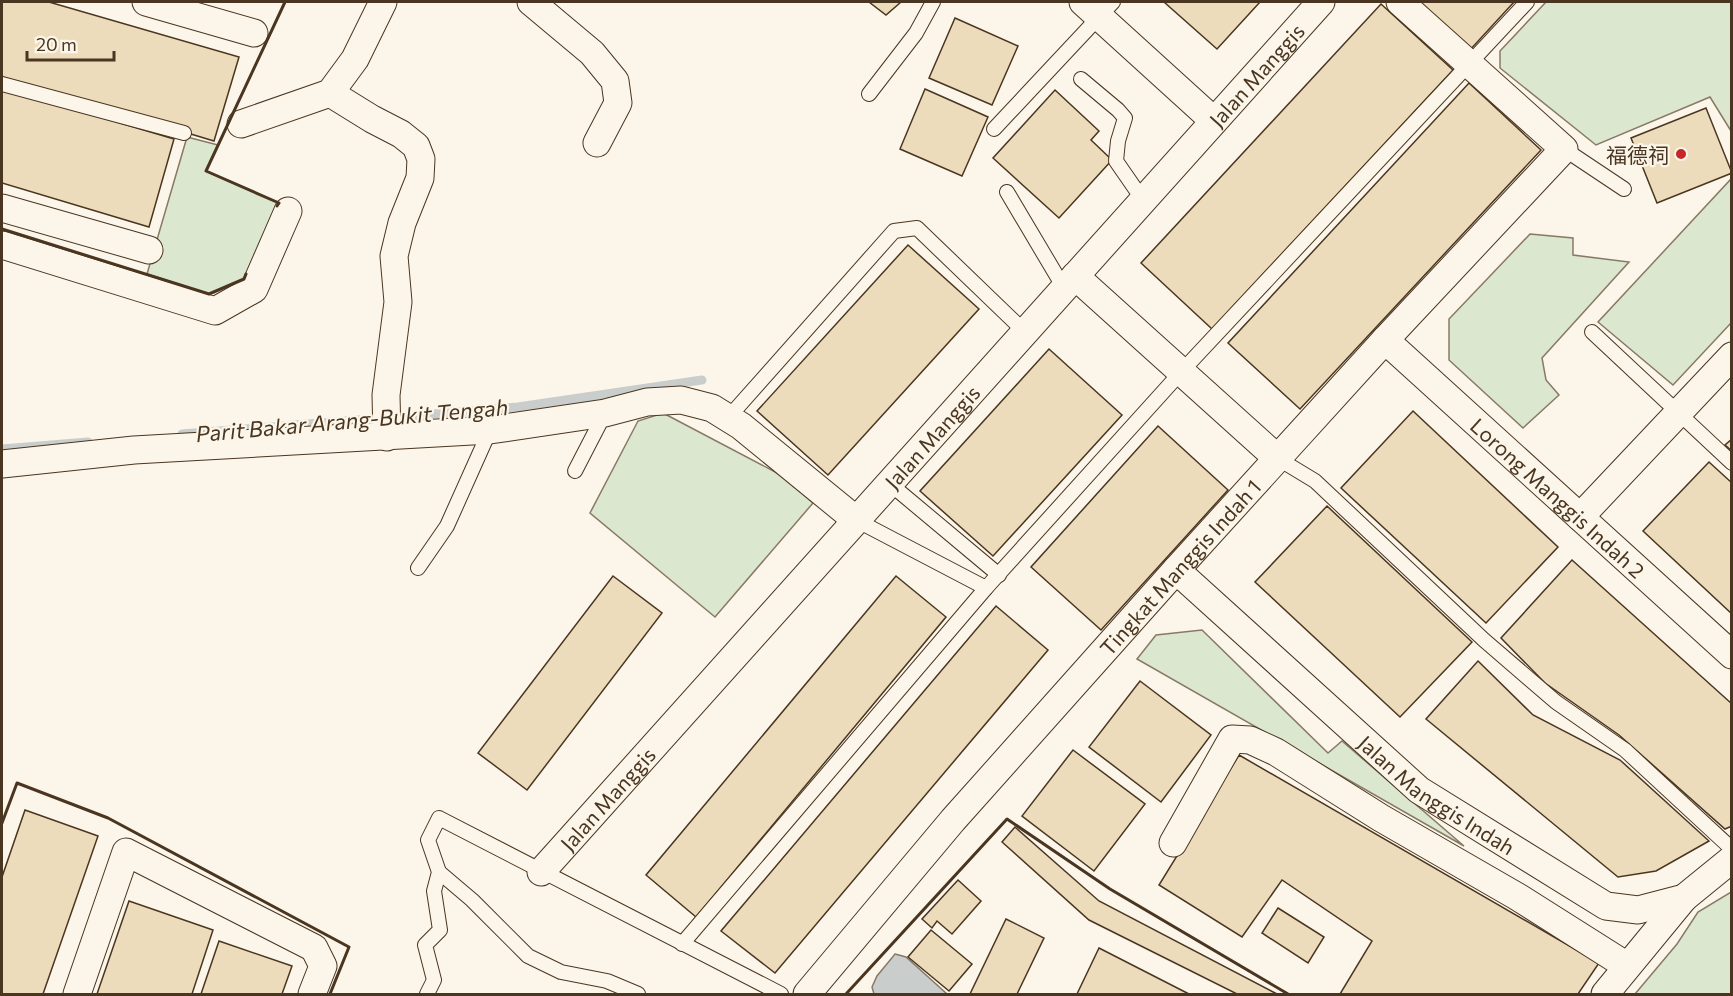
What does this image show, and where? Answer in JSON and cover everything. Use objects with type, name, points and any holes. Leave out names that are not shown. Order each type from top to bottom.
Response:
[{"type":"street","points":[[146,2],[254,33]]},
{"type":"street","points":[[241,124],[330,93],[355,59],[383,2]]},
{"type":"street","points":[[531,2],[592,54],[615,81],[618,103],[597,143]]},
{"type":"street","name":"Jalan Manggis","points":[[541,872],[1321,2]]},
{"type":"street","points":[[1400,2],[1564,149]]},
{"type":"street","points":[[1098,6],[1214,122]]},
{"type":"street","points":[[330,93],[401,134],[416,146],[421,159],[420,178],[402,224],[394,256],[399,302],[386,395],[386,432]]},
{"type":"street","name":"Tingkat Manggis Indah 1","points":[[807,994],[953,820],[1176,570],[1385,340],[1564,149]]},
{"type":"street","points":[[2,208],[149,249]]},
{"type":"street","points":[[2,245],[215,311],[254,289],[288,211]]},
{"type":"street","points":[[1070,282],[1182,372],[1277,458]]},
{"type":"street","name":"Lorong Manggis Indah 2","points":[[1385,340],[1731,655]]},
{"type":"street","points":[[1580,517],[1731,356]]},
{"type":"street","points":[[2,464],[134,450],[386,432],[490,430],[605,413],[647,402],[681,400],[712,408],[728,418],[856,520]]},
{"type":"street","name":"Jalan Manggis Indah","points":[[1176,570],[1419,790],[1606,906],[1638,910],[1684,898],[1731,859]]},
{"type":"street","points":[[1173,843],[1232,739],[1250,740],[1276,752],[1381,818],[1518,897],[1627,966]]},
{"type":"street","points":[[77,994],[126,852],[314,948],[323,966],[312,994]]},
{"type":"street","points":[[1605,994],[1684,898]]},
{"type":"lane","points":[[869,94],[916,33],[933,2]]},
{"type":"lane","points":[[682,944],[986,588],[1182,372],[1527,2]]},
{"type":"lane","points":[[994,129],[1098,6]]},
{"type":"lane","points":[[1081,79],[1125,118],[1118,141],[1116,161],[1143,200]]},
{"type":"lane","points":[[2,84],[184,133]]},
{"type":"lane","points":[[1564,149],[1624,189]]},
{"type":"lane","points":[[1007,192],[1070,282]]},
{"type":"lane","points":[[728,418],[894,231],[917,228],[1025,332]]},
{"type":"lane","points":[[1592,332],[1731,463]]},
{"type":"lane","points":[[575,471],[605,413]]},
{"type":"lane","points":[[418,568],[447,526],[490,430]]},
{"type":"lane","points":[[1277,458],[1314,481],[1484,640],[1556,702],[1625,750],[1731,849]]},
{"type":"lane","points":[[889,483],[999,575]]},
{"type":"lane","points":[[856,520],[986,588]]},
{"type":"lane","points":[[638,994],[607,981],[561,972],[528,956],[472,900],[439,872],[428,840],[439,818],[781,994]]},
{"type":"lane","points":[[427,994],[434,980],[425,945],[440,930],[434,891],[439,872]]},
{"type":"green space","points":[[1546,2],[1731,2],[1731,131],[1710,97],[1596,145],[1500,68],[1500,51]]},
{"type":"green space","points":[[187,137],[218,145],[206,171],[279,203],[244,279],[209,294],[147,274]]},
{"type":"green space","points":[[1731,179],[1731,323],[1673,385],[1598,322]]},
{"type":"green space","points":[[1530,234],[1573,238],[1573,255],[1629,262],[1542,358],[1546,380],[1559,395],[1523,428],[1449,360],[1449,319]]},
{"type":"green space","points":[[663,413],[781,475],[813,503],[715,617],[590,513],[638,421]]},
{"type":"green space","points":[[1202,630],[1328,753],[1342,741],[1464,846],[1137,659],[1156,635]]},
{"type":"green space","points":[[1731,892],[1731,994],[1635,994],[1677,944],[1698,912]]},
{"type":"shaded area","points":[[895,954],[906,957],[947,994],[874,994],[872,987],[877,976]]},
{"type":"building","points":[[2,2],[49,2],[239,57],[214,141],[2,77]]},
{"type":"building","points":[[869,2],[901,2],[886,15]]},
{"type":"building","points":[[1164,2],[1260,2],[1217,49]]},
{"type":"building","points":[[1415,2],[1514,2],[1469,51]]},
{"type":"building","points":[[1381,4],[1453,70],[1212,329],[1141,263]]},
{"type":"building","points":[[955,18],[1018,46],[992,105],[929,78]]},
{"type":"building","points":[[1469,83],[1541,150],[1300,409],[1228,343]]},
{"type":"building","points":[[2,88],[174,139],[149,227],[2,183]]},
{"type":"building","points":[[925,89],[988,117],[962,176],[900,149]]},
{"type":"building","points":[[1055,90],[1099,131],[1091,140],[1112,160],[1059,218],[993,158]]},
{"type":"building","name":"福德祠","points":[[1706,108],[1732,173],[1657,203],[1631,138]]},
{"type":"building","points":[[908,245],[979,309],[828,475],[757,411]]},
{"type":"building","points":[[1049,349],[1122,415],[993,556],[920,491]]},
{"type":"building","points":[[1413,411],[1558,547],[1486,623],[1341,488]]},
{"type":"building","points":[[1158,426],[1228,490],[1101,630],[1031,567]]},
{"type":"building","points":[[1732,439],[1732,451],[1725,445]]},
{"type":"building","points":[[1709,462],[1732,483],[1732,614],[1643,531]]},
{"type":"building","points":[[1327,506],[1472,642],[1400,717],[1255,582]]},
{"type":"building","points":[[1572,560],[1732,704],[1732,826],[1725,829],[1619,735],[1545,683],[1501,638]]},
{"type":"building","points":[[613,576],[662,613],[527,790],[478,753]]},
{"type":"building","points":[[896,576],[946,617],[696,917],[646,875]]},
{"type":"building","points":[[996,606],[1048,650],[775,973],[721,931]]},
{"type":"building","points":[[1478,661],[1533,715],[1620,760],[1709,841],[1656,871],[1618,877],[1426,719]]},
{"type":"building","points":[[1140,681],[1211,735],[1161,802],[1089,747]]},
{"type":"building","points":[[1073,750],[1145,804],[1094,871],[1022,816]]},
{"type":"building","points":[[1239,755],[1599,963],[1578,994],[1340,994],[1372,941],[1282,880],[1242,937],[1159,885]]},
{"type":"building","points":[[25,810],[98,836],[43,994],[2,994],[2,877]]},
{"type":"building","points":[[1015,827],[1099,901],[1277,994],[1237,994],[1089,920],[1002,842]]},
{"type":"building","points":[[958,880],[981,901],[952,934],[937,921],[932,928],[922,919]]},
{"type":"building","points":[[129,901],[213,930],[192,994],[97,994]]},
{"type":"building","points":[[1278,908],[1324,937],[1308,963],[1262,933]]},
{"type":"building","points":[[1006,919],[1044,938],[1017,994],[970,994]]},
{"type":"building","points":[[931,930],[972,964],[949,991],[908,957]]},
{"type":"building","points":[[219,941],[292,966],[282,994],[201,994]]},
{"type":"building","points":[[1099,948],[1189,994],[1077,994]]},
{"type":"waterway","name":"Parit Bakar Arang-Bukit Tengah","points":[[182,434],[518,407],[702,380]]},
{"type":"waterway","name":"Parit Bakar Arang-Bukit Tengah","points":[[2,449],[88,442]]},
{"type":"wall","points":[[277,206],[279,203],[206,171],[285,2]]},
{"type":"wall","points":[[2,229],[209,294],[244,279],[246,274]]},
{"type":"wall","points":[[2,823],[17,783],[108,818],[349,947],[330,994]]},
{"type":"wall","points":[[846,994],[1007,819],[1110,889],[1288,994]]},
{"type":"place","name":"福德祠","points":[[1681,154]]}]
